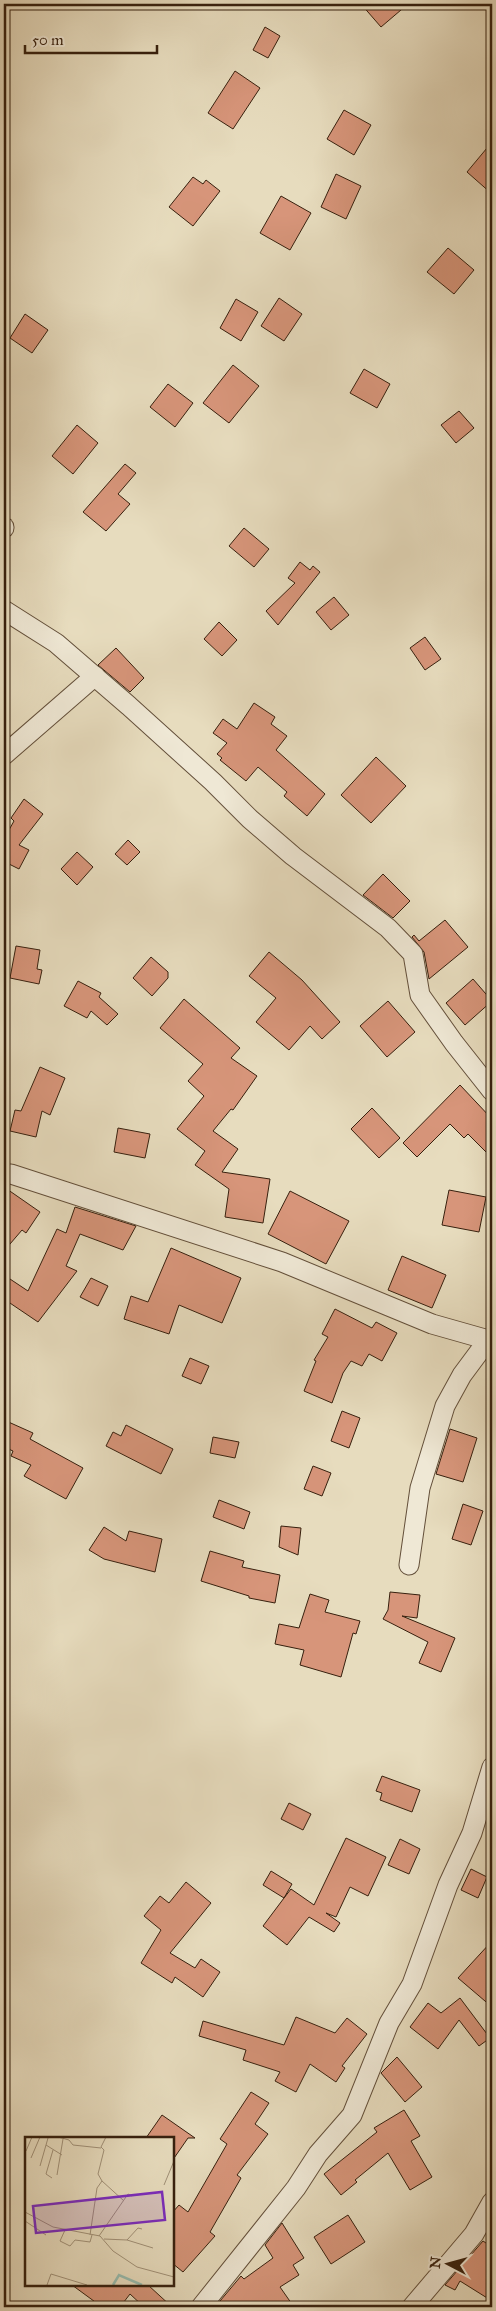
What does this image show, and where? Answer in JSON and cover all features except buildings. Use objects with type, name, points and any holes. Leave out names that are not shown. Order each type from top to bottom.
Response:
[{"type":"street","points":[[4,610],[56,644],[95,676],[213,782],[250,819],[293,856],[388,928],[413,954],[420,995],[492,1092]]},
{"type":"street","points":[[4,756],[95,676]]},
{"type":"street","points":[[4,1174],[21,1177],[282,1262],[432,1324],[490,1340],[462,1375],[445,1406],[420,1488],[409,1565]]},
{"type":"street","points":[[201,2307],[296,2188],[318,2154],[352,2115],[389,2023],[412,1984],[448,1885],[472,1833],[491,1779]]},
{"type":"street","points":[[412,2307],[474,2234],[492,2202]]}]
